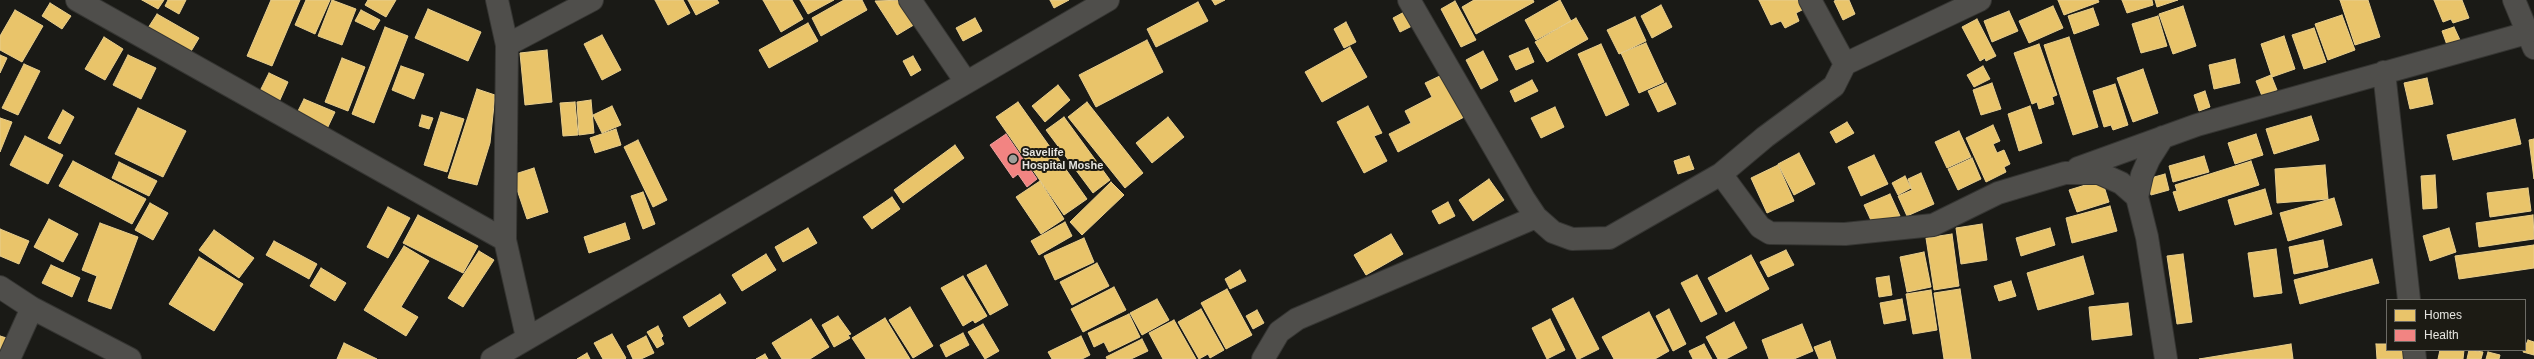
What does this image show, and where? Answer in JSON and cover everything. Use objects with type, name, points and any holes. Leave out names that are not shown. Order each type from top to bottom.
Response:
[{"type":"street","points":[[77,0],[505,240]]},
{"type":"street","points":[[497,0],[506,45],[505,240],[527,337]]},
{"type":"street","points":[[506,45],[592,0]]},
{"type":"street","points":[[910,0],[966,82]]},
{"type":"street","points":[[492,359],[527,337],[1108,0]]},
{"type":"street","points":[[1409,0],[1536,216],[1553,232],[1572,239],[1609,238],[1721,174],[1765,137],[1834,86],[1845,64],[1980,0]]},
{"type":"street","points":[[1810,0],[1845,64]]},
{"type":"street","points":[[1721,174],[1760,227],[1770,233],[1845,234],[1933,225],[1998,193],[2065,173],[2197,125],[2384,72],[2531,40],[2514,0]]},
{"type":"street","points":[[2384,72],[2408,299]]},
{"type":"street","points":[[2163,138],[2149,159],[2142,175],[2137,197],[2147,237],[2166,359]]},
{"type":"street","points":[[2065,173],[2099,173],[2121,183],[2137,197]]},
{"type":"street","points":[[1263,359],[1279,332],[1296,319],[1536,216]]},
{"type":"street","points":[[0,287],[32,308],[130,359]]},
{"type":"street","points":[[8,359],[32,308]]},
{"type":"building: Homes","points":[[142,0],[164,0],[158,9]]},
{"type":"building: Homes","points":[[168,0],[186,0],[179,14],[165,6]]},
{"type":"building: Homes","points":[[271,0],[300,0],[272,66],[247,56]]},
{"type":"building: Homes","points":[[306,0],[330,0],[315,34],[295,25]]},
{"type":"building: Homes","points":[[332,0],[356,9],[342,45],[318,36]]},
{"type":"building: Homes","points":[[368,0],[396,0],[386,17],[365,5]]},
{"type":"building: Homes","points":[[655,0],[683,0],[690,13],[668,25]]},
{"type":"building: Homes","points":[[688,0],[717,0],[719,3],[696,15]]},
{"type":"building: Homes","points":[[763,0],[792,0],[803,19],[781,32]]},
{"type":"building: Homes","points":[[800,0],[834,0],[808,14]]},
{"type":"building: Homes","points":[[844,0],[862,0],[867,10],[821,36],[812,18]]},
{"type":"building: Homes","points":[[903,0],[917,23],[897,35],[875,1]]},
{"type":"building: Homes","points":[[1050,0],[1069,0],[1054,8]]},
{"type":"building: Homes","points":[[1212,0],[1225,0],[1215,5]]},
{"type":"building: Homes","points":[[1474,0],[1533,0],[1534,2],[1476,34],[1462,7]]},
{"type":"building: Homes","points":[[1560,0],[1571,21],[1536,40],[1525,20]]},
{"type":"building: Homes","points":[[1759,0],[1799,0],[1804,9],[1796,13],[1799,21],[1785,28],[1781,21],[1771,25]]},
{"type":"building: Homes","points":[[1849,0],[1855,14],[1843,20],[1834,1]]},
{"type":"building: Homes","points":[[2058,0],[2098,0],[2099,2],[2064,15]]},
{"type":"building: Homes","points":[[2122,0],[2152,0],[2153,5],[2127,13]]},
{"type":"building: Homes","points":[[2155,0],[2178,0],[2157,7]]},
{"type":"building: Homes","points":[[2340,0],[2368,0],[2380,37],[2355,45]]},
{"type":"building: Homes","points":[[2434,0],[2462,0],[2469,18],[2453,23],[2451,19],[2443,22]]},
{"type":"building: Homes","points":[[1455,1],[1476,40],[1461,47],[1441,9]]},
{"type":"building: Homes","points":[[1198,2],[1208,21],[1156,47],[1147,29]]},
{"type":"building: Homes","points":[[50,3],[71,16],[62,29],[42,16]]},
{"type":"building: Homes","points":[[1661,5],[1672,27],[1652,38],[1641,16]]},
{"type":"building: Homes","points":[[2053,6],[2063,28],[2029,43],[2019,21]]},
{"type":"building: Homes","points":[[2183,6],[2196,46],[2173,54],[2159,14]]},
{"type":"building: Homes","points":[[2093,8],[2099,25],[2074,34],[2068,16]]},
{"type":"building: Homes","points":[[428,9],[481,32],[468,61],[415,38]]},
{"type":"building: Homes","points":[[15,10],[43,26],[22,62],[0,50],[0,36]]},
{"type":"building: Homes","points":[[361,10],[380,20],[374,30],[355,21]]},
{"type":"building: Homes","points":[[1406,11],[1414,25],[1400,32],[1393,18]]},
{"type":"building: Homes","points":[[2009,11],[2018,31],[1992,42],[1984,21]]},
{"type":"building: Homes","points":[[157,14],[199,38],[190,53],[148,28]]},
{"type":"building: Homes","points":[[2342,15],[2355,50],[2328,60],[2315,24]]},
{"type":"building: Homes","points":[[2158,16],[2167,46],[2141,53],[2132,24]]},
{"type":"building: Homes","points":[[1635,17],[1646,41],[1619,54],[1607,30]]},
{"type":"building: Homes","points":[[975,18],[982,31],[963,41],[956,28]]},
{"type":"building: Homes","points":[[1576,18],[1588,39],[1547,62],[1535,42]]},
{"type":"building: Homes","points":[[1977,19],[1996,56],[1986,61],[1985,58],[1980,61],[1962,27]]},
{"type":"building: Homes","points":[[1346,22],[1356,42],[1344,48],[1334,29]]},
{"type":"building: Homes","points":[[808,23],[818,41],[769,68],[759,50]]},
{"type":"building: Homes","points":[[385,27],[408,36],[374,123],[352,114]]},
{"type":"building: Homes","points":[[2454,27],[2460,40],[2447,45],[2442,31]]},
{"type":"building: Homes","points":[[2314,28],[2326,62],[2304,69],[2292,35]]},
{"type":"building: Homes","points":[[602,35],[621,70],[602,80],[584,44]]},
{"type":"building: Homes","points":[[2284,36],[2295,69],[2272,77],[2261,44]]},
{"type":"building: Homes","points":[[104,37],[123,49],[105,80],[85,69]]},
{"type":"building: Homes","points":[[2069,37],[2098,127],[2073,135],[2044,45]]},
{"type":"building: Homes","points":[[1147,40],[1163,72],[1096,107],[1079,75]]},
{"type":"building: Homes","points":[[1646,43],[1664,82],[1639,93],[1621,53]]},
{"type":"building: Homes","points":[[1601,44],[1629,105],[1606,116],[1578,54]]},
{"type":"building: Homes","points":[[2039,44],[2057,95],[2052,97],[2054,104],[2039,109],[2037,102],[2032,104],[2014,53]]},
{"type":"building: Homes","points":[[1350,47],[1367,77],[1322,102],[1305,72]]},
{"type":"building: Homes","points":[[1528,48],[1534,62],[1516,70],[1509,56]]},
{"type":"building: Homes","points":[[547,50],[552,102],[525,105],[520,53]]},
{"type":"building: Homes","points":[[1483,51],[1498,80],[1481,89],[1466,60]]},
{"type":"building: Homes","points":[[0,55],[7,58],[0,73]]},
{"type":"building: Homes","points":[[128,55],[156,68],[141,99],[113,85]]},
{"type":"building: Homes","points":[[913,56],[921,70],[911,76],[903,61]]},
{"type":"building: Homes","points":[[342,58],[365,67],[348,111],[325,102]]},
{"type":"building: Homes","points":[[2235,59],[2240,83],[2214,89],[2209,65]]},
{"type":"building: Homes","points":[[24,64],[40,71],[18,115],[2,108]]},
{"type":"building: Homes","points":[[401,66],[424,74],[414,99],[392,90]]},
{"type":"building: Homes","points":[[1983,66],[1990,79],[1974,87],[1967,75]]},
{"type":"building: Homes","points":[[2143,69],[2158,113],[2133,122],[2117,78]]},
{"type":"building: Homes","points":[[269,73],[288,82],[279,102],[259,93]]},
{"type":"building: Homes","points":[[1444,74],[1466,116],[1398,152],[1389,134],[1411,123],[1405,111],[1432,97],[1425,83]]},
{"type":"building: Homes","points":[[2271,75],[2277,90],[2262,96],[2256,81]]},
{"type":"building: Homes","points":[[2427,78],[2433,104],[2410,109],[2404,83]]},
{"type":"building: Homes","points":[[1532,80],[1538,91],[1515,102],[1510,91]]},
{"type":"building: Homes","points":[[1666,83],[1676,104],[1658,112],[1648,91]]},
{"type":"building: Homes","points":[[1992,83],[2001,109],[1981,115],[1973,90]]},
{"type":"building: Homes","points":[[2115,84],[2128,125],[2113,130],[2111,125],[2104,127],[2093,91]]},
{"type":"building: Homes","points":[[1058,85],[1070,100],[1045,122],[1032,106]]},
{"type":"building: Homes","points":[[477,89],[495,95],[490,143],[477,185],[448,178]]},
{"type":"building: Homes","points":[[2205,91],[2210,107],[2199,111],[2194,95]]},
{"type":"building: Homes","points":[[304,99],[335,112],[326,131],[295,117]]},
{"type":"building: Homes","points":[[591,100],[594,133],[579,135],[577,102]]},
{"type":"building: Homes","points":[[575,102],[578,135],[563,136],[560,103]]},
{"type":"building: Homes","points":[[1018,102],[1087,199],[1064,215],[996,117]]},
{"type":"building: Homes","points":[[1087,102],[1143,173],[1125,188],[1068,117]]},
{"type":"building: Homes","points":[[612,106],[621,125],[602,133],[593,115]]},
{"type":"building: Homes","points":[[1368,106],[1382,133],[1374,136],[1387,161],[1364,173],[1337,122]]},
{"type":"building: Homes","points":[[2030,106],[2042,143],[2019,151],[2008,114]]},
{"type":"building: Homes","points":[[1555,107],[1564,127],[1541,138],[1531,118]]},
{"type":"building: Homes","points":[[138,108],[186,131],[163,177],[115,154]]},
{"type":"building: Homes","points":[[63,110],[74,117],[60,144],[48,138]]},
{"type":"building: Homes","points":[[441,112],[464,119],[447,172],[424,165]]},
{"type":"building: Homes","points":[[422,115],[433,118],[429,129],[419,126]]},
{"type":"building: Homes","points":[[2311,116],[2319,140],[2274,154],[2266,129]]},
{"type":"building: Homes","points":[[1064,117],[1110,180],[1093,193],[1046,130]]},
{"type":"building: Homes","points":[[1168,117],[1184,137],[1152,163],[1136,143]]},
{"type":"building: Homes","points":[[0,118],[12,122],[0,152]]},
{"type":"building: Homes","points":[[2515,119],[2521,144],[2453,160],[2447,135]]},
{"type":"building: Homes","points":[[1847,122],[1854,133],[1836,143],[1830,132]]},
{"type":"building: Homes","points":[[1993,125],[2000,141],[1993,144],[1997,153],[2004,150],[2010,164],[2004,167],[2006,172],[1986,182],[1966,138]]},
{"type":"building: Homes","points":[[616,129],[621,145],[595,153],[590,138]]},
{"type":"building: Homes","points":[[1959,131],[1971,157],[1947,168],[1935,142]]},
{"type":"building: Homes","points":[[2256,134],[2263,155],[2235,164],[2228,143]]},
{"type":"building: Homes","points":[[25,136],[63,155],[48,184],[10,165]]},
{"type":"building: Homes","points":[[2534,139],[2534,179],[2529,140]]},
{"type":"building: Homes","points":[[638,140],[667,200],[653,207],[624,147]]},
{"type":"building: Homes","points":[[955,145],[964,158],[903,203],[894,190]]},
{"type":"building: Homes","points":[[1799,153],[1815,184],[1794,195],[1778,164]]},
{"type":"building: Homes","points":[[1874,155],[1888,184],[1861,196],[1848,167]]},
{"type":"building: Homes","points":[[1689,156],[1694,169],[1678,174],[1674,161]]},
{"type":"building: Homes","points":[[2204,156],[2209,172],[2173,182],[2169,166]]},
{"type":"building: Homes","points":[[1972,158],[1981,179],[1958,190],[1948,169]]},
{"type":"building: Homes","points":[[73,161],[146,199],[132,224],[59,186]]},
{"type":"building: Homes","points":[[2251,161],[2259,185],[2179,211],[2173,192],[2177,191],[2175,185]]},
{"type":"building: Homes","points":[[119,162],[157,181],[149,196],[112,178]]},
{"type":"building: Homes","points":[[1778,165],[1794,201],[1767,213],[1751,178]]},
{"type":"building: Homes","points":[[2325,165],[2328,199],[2277,203],[2275,169]]},
{"type":"building: Homes","points":[[534,168],[548,212],[527,219],[512,175]]},
{"type":"building: Homes","points":[[1921,173],[1934,204],[1907,216],[1898,196],[1912,190],[1908,179]]},
{"type":"building: Homes","points":[[2165,174],[2169,190],[2151,195],[2147,179]]},
{"type":"building: Homes","points":[[2435,175],[2437,208],[2423,209],[2421,176]]},
{"type":"building: Homes","points":[[1905,176],[1911,188],[1898,195],[1892,183]]},
{"type":"building: Homes","points":[[1489,179],[1504,200],[1473,221],[1459,200]]},
{"type":"building: Homes","points":[[2102,180],[2109,202],[2077,212],[2069,190]]},
{"type":"building: Homes","points":[[1040,181],[1064,219],[1041,234],[1016,197]]},
{"type":"building: Homes","points":[[1111,182],[1124,195],[1082,235],[1070,222]]},
{"type":"building: Homes","points":[[2528,188],[2531,211],[2490,217],[2487,193]]},
{"type":"building: Homes","points":[[2265,189],[2272,214],[2235,225],[2228,200]]},
{"type":"building: Homes","points":[[643,192],[655,224],[643,229],[631,196]]},
{"type":"building: Homes","points":[[1890,194],[1900,216],[1874,227],[1864,205]]},
{"type":"building: Homes","points":[[892,197],[900,209],[872,229],[863,217]]},
{"type":"building: Homes","points":[[2334,198],[2342,225],[2288,241],[2280,213]]},
{"type":"building: Homes","points":[[1448,202],[1455,216],[1439,224],[1432,211]]},
{"type":"building: Homes","points":[[150,203],[168,213],[153,240],[135,230]]},
{"type":"building: Homes","points":[[2110,206],[2117,231],[2072,243],[2066,218]]},
{"type":"building: Homes","points":[[388,207],[410,218],[388,258],[367,247]]},
{"type":"building: Homes","points":[[418,215],[478,246],[463,273],[403,243]]},
{"type":"building: Homes","points":[[2533,215],[2534,239],[2479,247],[2476,223]]},
{"type":"building: Homes","points":[[49,219],[78,234],[63,262],[34,247]]},
{"type":"building: Homes","points":[[1065,222],[1072,236],[1039,255],[1031,241]]},
{"type":"building: Homes","points":[[100,223],[138,237],[111,309],[88,301],[97,276],[82,270]]},
{"type":"building: Homes","points":[[625,223],[630,239],[589,253],[584,237]]},
{"type":"building: Homes","points":[[1982,224],[1987,260],[1961,264],[1956,228]]},
{"type":"building: Homes","points":[[808,228],[817,243],[783,262],[775,247]]},
{"type":"building: Homes","points":[[2050,228],[2055,245],[2021,256],[2016,238]]},
{"type":"building: Homes","points":[[2449,228],[2456,252],[2430,261],[2423,236]]},
{"type":"building: Homes","points":[[0,229],[29,241],[19,264],[0,256]]},
{"type":"building: Homes","points":[[214,230],[254,258],[239,278],[199,250]]},
{"type":"building: Homes","points":[[1391,234],[1403,254],[1366,275],[1354,255]]},
{"type":"building: Homes","points":[[1952,234],[1959,286],[1934,290],[1926,238]]},
{"type":"building: Homes","points":[[1084,238],[1094,262],[1055,280],[1044,256]]},
{"type":"building: Homes","points":[[2323,240],[2328,267],[2294,274],[2289,247]]},
{"type":"building: Homes","points":[[274,241],[317,264],[309,279],[266,255]]},
{"type":"building: Homes","points":[[2534,245],[2534,268],[2459,279],[2455,256]]},
{"type":"building: Homes","points":[[404,246],[429,261],[401,307],[418,317],[406,336],[364,310]]},
{"type":"building: Homes","points":[[2276,249],[2282,293],[2254,297],[2248,253]]},
{"type":"building: Homes","points":[[1786,250],[1794,265],[1768,277],[1760,262]]},
{"type":"building: Homes","points":[[479,251],[494,260],[463,307],[448,298]]},
{"type":"building: Homes","points":[[1924,252],[1931,287],[1907,292],[1900,257]]},
{"type":"building: Homes","points":[[766,254],[776,270],[742,291],[732,275]]},
{"type":"building: Homes","points":[[2183,254],[2192,322],[2177,324],[2167,256]]},
{"type":"building: Homes","points":[[1751,255],[1769,289],[1726,312],[1708,278]]},
{"type":"building: Homes","points":[[2083,256],[2094,294],[2038,310],[2027,273]]},
{"type":"building: Homes","points":[[199,257],[243,284],[214,331],[169,304]]},
{"type":"building: Homes","points":[[2372,259],[2379,283],[2300,304],[2294,280]]},
{"type":"building: Homes","points":[[1097,263],[1109,286],[1072,305],[1060,282]]},
{"type":"building: Homes","points":[[51,265],[80,278],[72,297],[42,283]]},
{"type":"building: Homes","points":[[986,265],[1008,305],[990,315],[967,275]]},
{"type":"building: Homes","points":[[321,268],[346,283],[335,301],[310,286]]},
{"type":"building: Homes","points":[[1240,270],[1246,281],[1230,289],[1225,279]]},
{"type":"building: Homes","points":[[1697,275],[1717,314],[1701,322],[1681,283]]},
{"type":"building: Homes","points":[[963,276],[987,316],[975,323],[973,320],[963,326],[941,288]]},
{"type":"building: Homes","points":[[1889,276],[1892,295],[1879,297],[1876,278]]},
{"type":"building: Homes","points":[[2011,281],[2016,296],[1999,301],[1994,286]]},
{"type":"building: Homes","points":[[1114,287],[1126,310],[1083,332],[1071,309]]},
{"type":"building: Homes","points":[[1227,289],[1252,335],[1226,349],[1201,303]]},
{"type":"building: Homes","points":[[1960,289],[1971,359],[1944,359],[1934,293]]},
{"type":"building: Homes","points":[[1931,290],[1937,330],[1913,334],[1906,294]]},
{"type":"building: Homes","points":[[720,294],[726,303],[689,327],[683,317]]},
{"type":"building: Homes","points":[[1573,298],[1599,349],[1579,359],[1577,359],[1552,309]]},
{"type":"building: Homes","points":[[1157,299],[1169,320],[1142,335],[1130,313]]},
{"type":"building: Homes","points":[[1902,299],[1906,320],[1884,324],[1880,303]]},
{"type":"building: Homes","points":[[2128,303],[2132,335],[2092,340],[2089,307]]},
{"type":"building: Homes","points":[[910,307],[933,346],[913,358],[889,320]]},
{"type":"building: Homes","points":[[1201,309],[1224,350],[1210,358],[1208,354],[1199,359],[1178,322]]},
{"type":"building: Homes","points":[[1669,309],[1686,344],[1673,351],[1656,316]]},
{"type":"building: Homes","points":[[1257,310],[1264,323],[1253,329],[1246,316]]},
{"type":"building: Homes","points":[[1649,312],[1669,351],[1655,359],[1614,359],[1602,337]]},
{"type":"building: Homes","points":[[1129,314],[1140,337],[1109,352],[1104,342],[1094,347],[1088,333]]},
{"type":"building: Homes","points":[[838,316],[851,334],[848,335],[850,338],[834,347],[822,325]]},
{"type":"building: Homes","points":[[885,318],[910,359],[866,359],[852,338]]},
{"type":"building: Homes","points":[[811,319],[829,347],[810,359],[782,359],[772,343]]},
{"type":"building: Homes","points":[[1550,319],[1565,350],[1547,359],[1532,328]]},
{"type":"building: Homes","points":[[1174,320],[1196,359],[1163,359],[1149,333]]},
{"type":"building: Homes","points":[[1734,322],[1747,348],[1726,359],[1718,359],[1706,337]]},
{"type":"building: Homes","points":[[983,324],[999,351],[985,359],[968,332]]},
{"type":"building: Homes","points":[[1802,324],[1813,351],[1794,359],[1769,359],[1762,340]]},
{"type":"building: Homes","points":[[658,326],[663,336],[661,338],[664,344],[657,348],[647,332]]},
{"type":"building: Homes","points":[[963,333],[969,345],[946,357],[940,345]]},
{"type":"building: Homes","points":[[612,334],[626,358],[625,359],[603,359],[594,343]]},
{"type":"building: Homes","points":[[0,336],[10,339],[0,357]]},
{"type":"building: Homes","points":[[646,336],[654,353],[641,359],[633,359],[627,346]]},
{"type":"building: Homes","points":[[1081,336],[1090,355],[1082,359],[1052,359],[1048,352]]},
{"type":"building: Homes","points":[[1142,339],[1148,351],[1131,359],[1107,359],[1106,357]]},
{"type":"building: Homes","points":[[2528,340],[2534,342],[2534,355],[2523,352],[2526,351]]},
{"type":"building: Homes","points":[[1830,341],[1836,359],[1819,359],[1814,347]]},
{"type":"building: Homes","points":[[344,343],[377,359],[337,359]]},
{"type":"building: Homes","points":[[1704,344],[1712,359],[1693,359],[1689,351]]},
{"type":"building: Homes","points":[[2291,344],[2293,359],[2199,359]]},
{"type":"building: Homes","points":[[2376,344],[2386,344],[2386,351],[2404,351],[2404,359],[2377,359]]},
{"type":"building: Homes","points":[[2440,351],[2464,351],[2463,359],[2438,359]]},
{"type":"building: Homes","points":[[2469,351],[2483,352],[2481,359],[2467,359]]},
{"type":"building: Homes","points":[[2488,352],[2500,355],[2499,359],[2486,359]]},
{"type":"building: Homes","points":[[587,353],[590,359],[577,359]]},
{"type":"building: Homes","points":[[765,354],[768,359],[756,359]]},
{"type":"building: Health","points":[[1006,134],[1037,179],[1027,187],[1018,174],[1013,178],[990,145]]},
{"type":"place","name":"Savelife Hospital Moshe","points":[[1013,159]]}]
